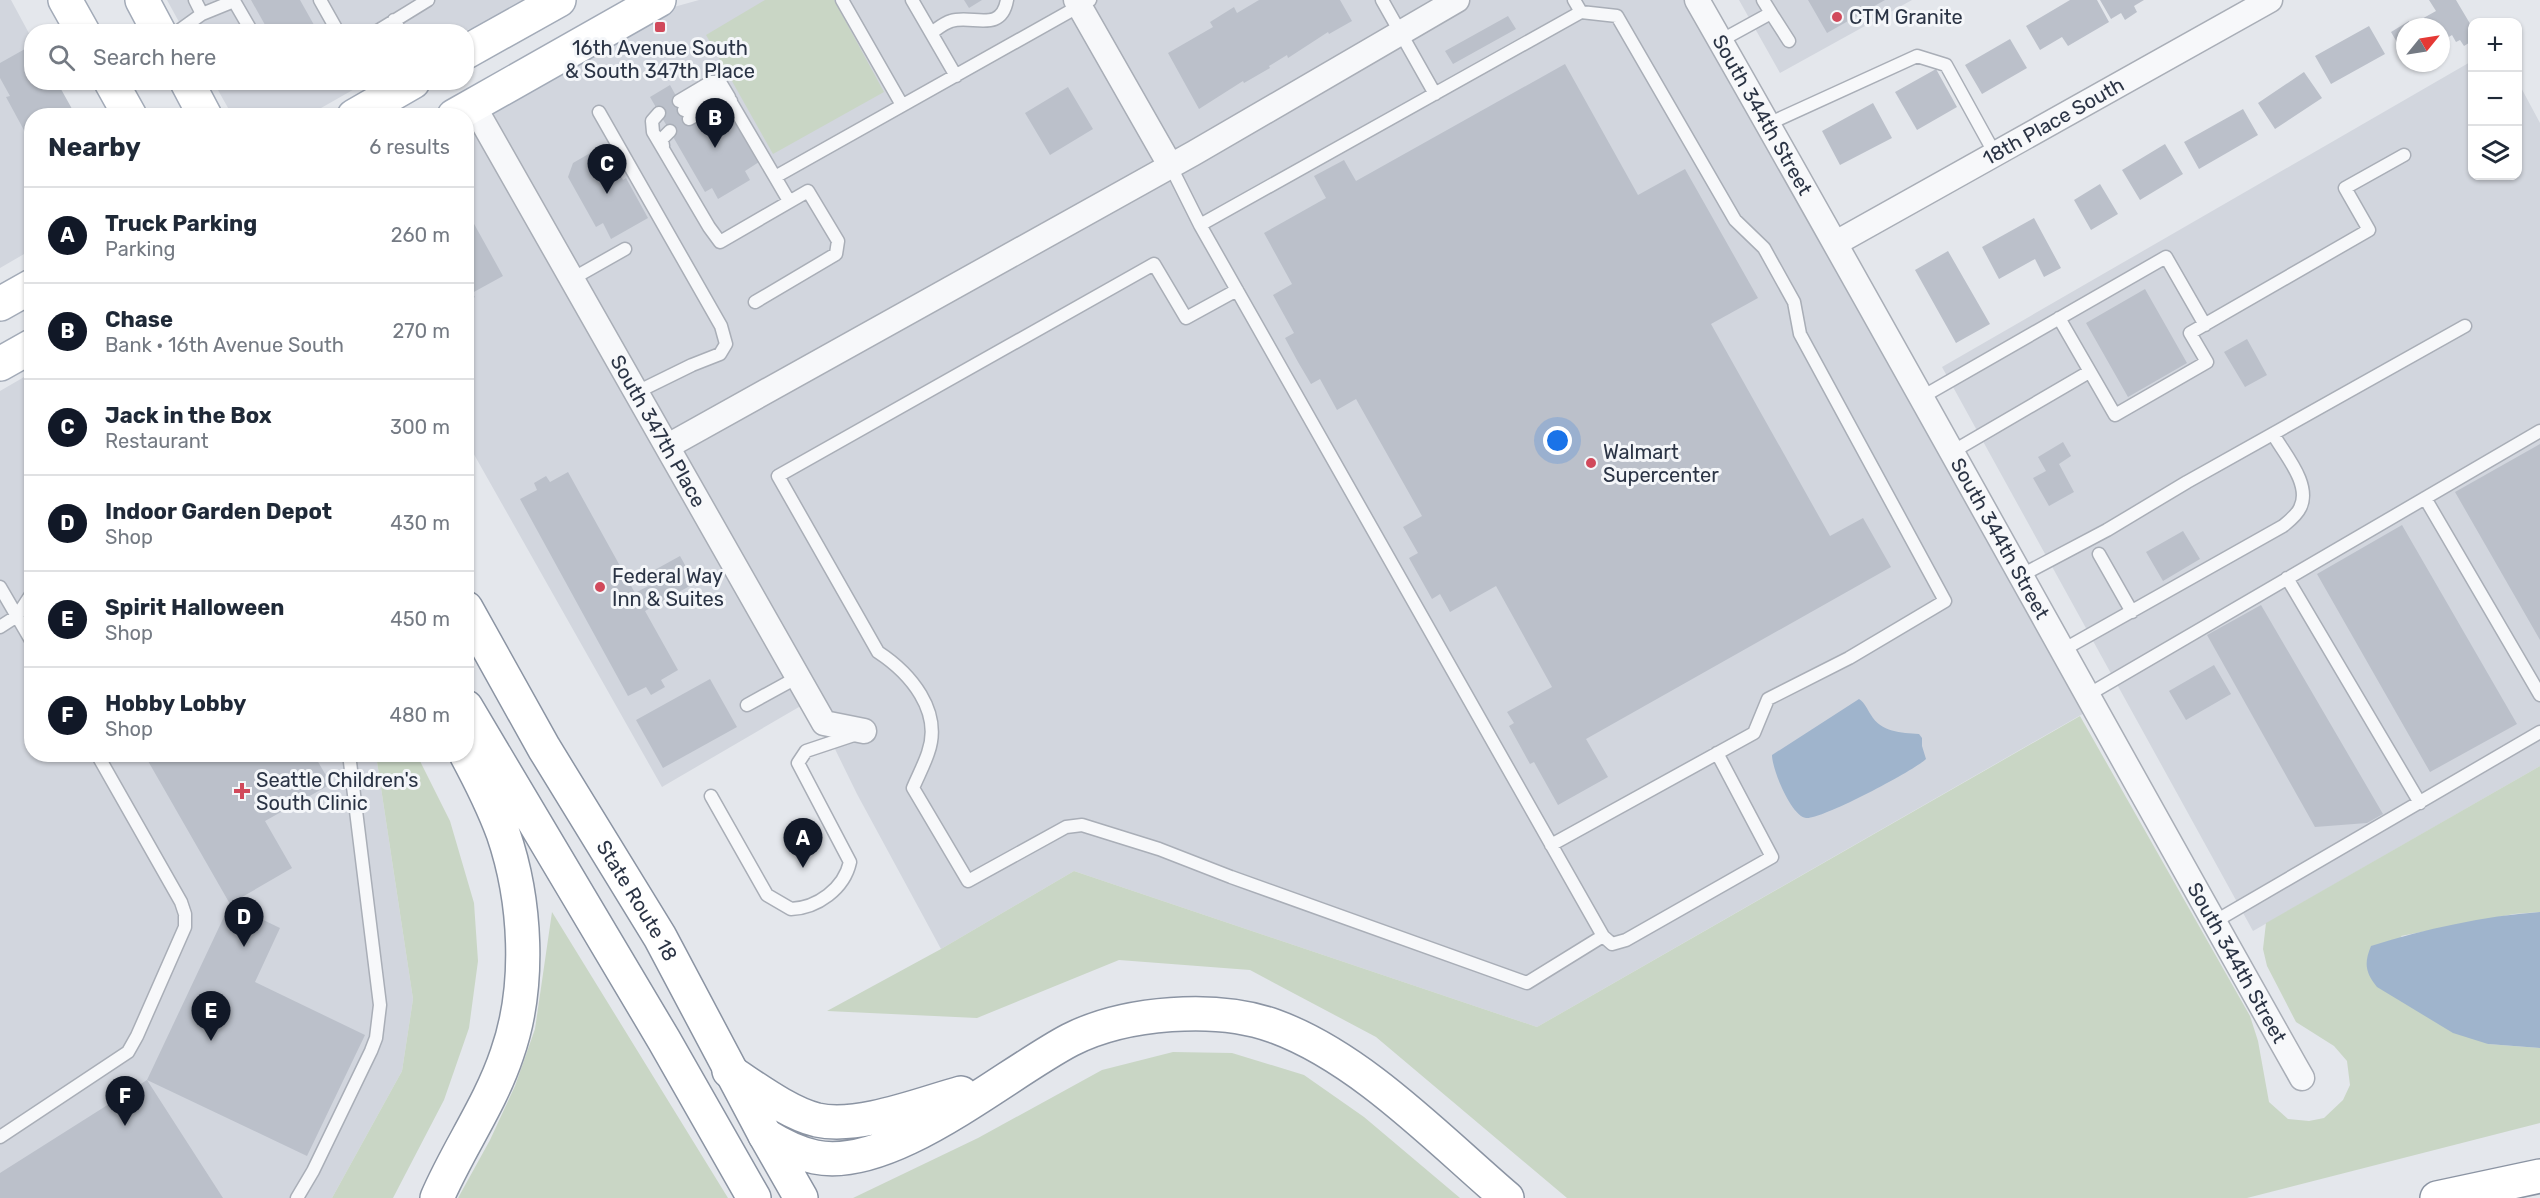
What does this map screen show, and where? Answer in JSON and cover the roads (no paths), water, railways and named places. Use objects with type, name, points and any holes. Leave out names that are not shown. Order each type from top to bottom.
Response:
[{"type":"main road","points":[[65,0],[78,24]]},
{"type":"main road","points":[[142,0],[155,24]]},
{"type":"main road","points":[[467,108],[659,0]]},
{"type":"main road","points":[[474,47],[549,2]]},
{"type":"main road","points":[[115,90],[126,108]]},
{"type":"main road","points":[[191,90],[201,108]]},
{"type":"main road","points":[[368,108],[398,90]]},
{"type":"main road","points":[[0,304],[24,290]]},
{"type":"main road","points":[[0,364],[24,350]]},
{"type":"main road","name":"State Route 18","points":[[474,622],[544,748],[660,937],[729,1071],[801,1198]]},
{"type":"main road","points":[[474,719],[664,1040],[753,1198]]},
{"type":"main road","points":[[438,1192],[488,1098],[507,1054],[517,1017],[520,985],[520,924],[512,866],[490,801],[470,762]]},
{"type":"main road","points":[[765,1135],[787,1148],[816,1158],[861,1157],[919,1132],[1072,1039],[1139,1019],[1202,1013],[1271,1025],[1316,1045],[1350,1066],[1379,1088],[1507,1198]]},
{"type":"main road","points":[[729,1071],[778,1102],[817,1120],[849,1120],[887,1115],[1006,1079]]},
{"type":"main road","points":[[2437,1198],[2540,1176]]},
{"type":"street","points":[[668,446],[1170,165],[1457,0]]},
{"type":"street","name":"South 344th Street","points":[[1697,0],[1836,243],[2086,696],[2302,1078]]},
{"type":"street","name":"18th Place South","points":[[1836,243],[2270,0]]},
{"type":"street","points":[[1082,2],[1170,165]]},
{"type":"street","name":"South 347th Place","points":[[474,127],[572,279],[824,723],[864,731]]},
{"type":"lane","points":[[195,0],[202,14]]},
{"type":"lane","points":[[188,24],[202,14],[235,0],[248,24]]},
{"type":"lane","points":[[320,0],[334,24]]},
{"type":"lane","points":[[388,24],[428,0]]},
{"type":"lane","points":[[842,0],[902,105]]},
{"type":"lane","points":[[912,0],[956,76]]},
{"type":"lane","points":[[931,33],[952,20],[982,22],[997,17],[1006,8],[1007,0]]},
{"type":"lane","points":[[1382,0],[1435,94]]},
{"type":"lane","points":[[1574,0],[1581,12]]},
{"type":"lane","points":[[1763,0],[1789,41]]},
{"type":"lane","points":[[775,177],[956,76],[1082,2]]},
{"type":"lane","points":[[1200,225],[1581,12],[1617,16],[1735,220],[1764,248],[1794,302],[1800,334],[1945,601],[1849,658],[1768,699],[1754,733],[1551,845]]},
{"type":"lane","points":[[1720,41],[1771,13]]},
{"type":"lane","points":[[394,20],[396,24]]},
{"type":"lane","points":[[1767,124],[1917,56],[1946,65],[1995,154]]},
{"type":"lane","points":[[684,110],[715,92],[725,92],[789,201]]},
{"type":"lane","points":[[599,112],[725,337],[726,346],[720,354],[637,392]]},
{"type":"lane","points":[[663,146],[664,122],[652,121],[653,132],[720,242],[808,191],[838,241],[836,254],[755,302]]},
{"type":"lane","points":[[2059,318],[2115,415],[2207,362],[2190,333],[2369,230],[2345,188],[2404,155]]},
{"type":"lane","points":[[1170,165],[1200,225],[1551,845],[1603,936],[1612,944],[1626,940],[1772,857],[1717,753]]},
{"type":"lane","points":[[572,279],[625,249]]},
{"type":"lane","points":[[1922,397],[2166,256],[2205,325]]},
{"type":"lane","points":[[1237,290],[1186,318],[1154,264],[778,476],[878,652],[897,664],[920,691],[930,714],[930,741],[929,752],[914,788],[968,881],[1066,827],[1082,825],[1159,849],[1527,983],[1603,936]]},
{"type":"lane","points":[[2020,576],[2107,530],[2465,326]]},
{"type":"lane","points":[[1952,452],[2089,372]]},
{"type":"lane","points":[[2086,696],[2540,431]]},
{"type":"lane","points":[[2061,651],[2283,526],[2299,511],[2304,496],[2300,482],[2273,435]]},
{"type":"lane","points":[[2425,498],[2540,695]]},
{"type":"lane","points":[[2099,554],[2132,612]]},
{"type":"lane","points":[[2287,578],[2420,802]]},
{"type":"lane","points":[[0,587],[24,628]]},
{"type":"lane","points":[[0,627],[17,616],[24,605]]},
{"type":"lane","points":[[747,705],[798,677]]},
{"type":"lane","points":[[711,796],[767,895],[791,909],[810,905],[837,889],[848,871],[850,862],[798,763],[806,751],[864,731]]},
{"type":"lane","points":[[2214,922],[2540,732]]},
{"type":"lane","points":[[0,1137],[128,1052],[185,927],[185,914],[181,902],[102,762]]},
{"type":"lane","points":[[297,1198],[313,1171],[371,1052],[378,1016],[377,981],[350,762]]},
{"type":"water","points":[[1859,699],[1880,725],[1899,732],[1919,734],[1922,738],[1926,759],[1905,773],[1848,803],[1806,818],[1794,809],[1783,791],[1772,755]]},
{"type":"water","points":[[2540,912],[2540,1048],[2488,1044],[2453,1033],[2377,987],[2368,972],[2367,957],[2371,946],[2455,924]]},
{"type":"place","name":"CTM Granite","points":[[1837,17]]},
{"type":"place","name":"16th Avenue South & South 347th Place","points":[[660,27]]},
{"type":"place","name":"Chase","points":[[715,148]]},
{"type":"place","name":"Jack in the Box","points":[[607,194]]},
{"type":"place","name":"Walmart Supercenter","points":[[1591,463]]},
{"type":"place","name":"Federal Way Inn & Suites","points":[[600,587]]},
{"type":"place","name":"Seattle Children's South Clinic","points":[[242,791]]},
{"type":"place","name":"Truck Parking","points":[[803,868]]},
{"type":"place","name":"Indoor Garden Depot","points":[[244,947]]},
{"type":"place","name":"Spirit Halloween","points":[[211,1041]]},
{"type":"place","name":"Hobby Lobby","points":[[125,1126]]}]
